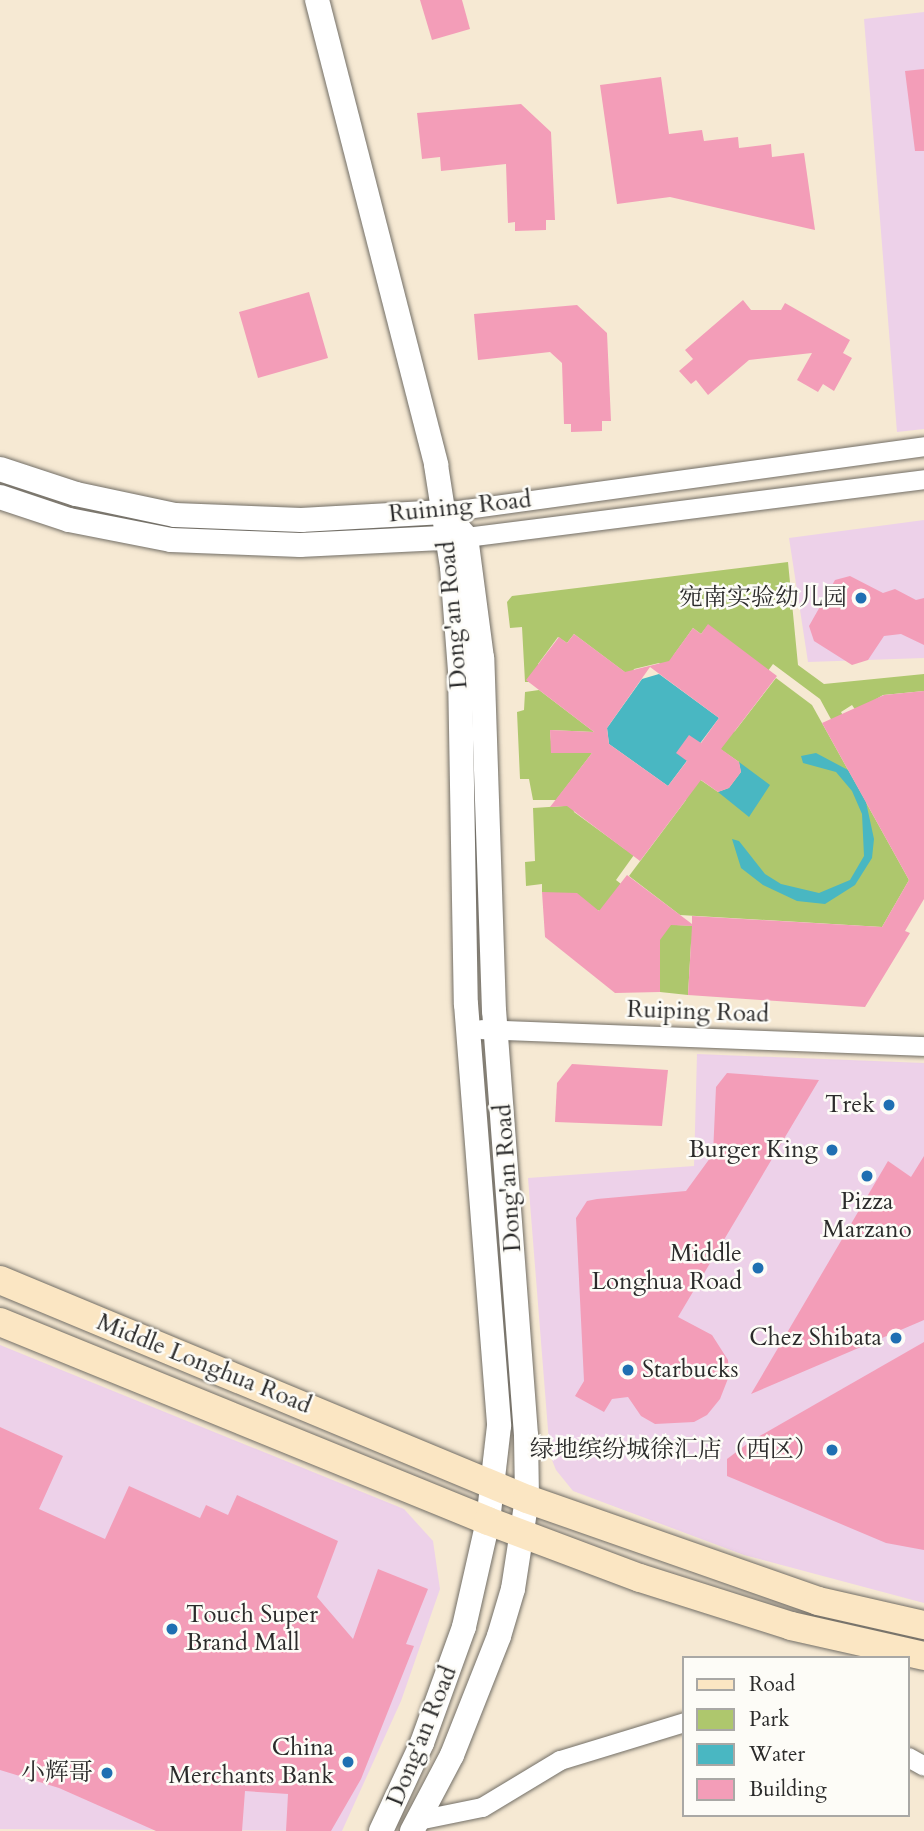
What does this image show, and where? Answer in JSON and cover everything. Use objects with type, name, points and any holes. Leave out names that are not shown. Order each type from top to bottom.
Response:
[{"type":"main road","name":"Middle Longhua Road","points":[[0,1280],[527,1499],[818,1601],[924,1625]]},
{"type":"main road","name":"Middle Longhua Road","points":[[0,1322],[523,1534],[726,1607],[924,1656]]},
{"type":"street","name":"Dong'an Road","points":[[317,0],[410,356],[444,512],[456,538],[482,658],[496,1028],[527,1499],[513,1589],[478,1694],[415,1826]]},
{"type":"street","name":"Ruining Road","points":[[0,468],[76,495],[175,515],[301,520],[444,512],[924,446]]},
{"type":"street","name":"Ruining Road","points":[[0,497],[69,520],[171,540],[235,546],[456,538],[924,479]]},
{"type":"street","name":"Dong'an Road","points":[[381,1831],[447,1680],[488,1521],[499,1426],[469,1029],[456,538]]},
{"type":"street","name":"Ruiping Road","points":[[469,1029],[924,1046]]},
{"type":"street","points":[[415,1826],[482,1807],[560,1760],[682,1724]]},
{"type":"shaded area","points":[[924,12],[924,429],[897,432],[864,19]]},
{"type":"shaded area","name":"宛南实验幼儿园","points":[[924,520],[924,658],[808,662],[789,538]]},
{"type":"shaded area","points":[[697,1054],[924,1063],[924,1603],[744,1555],[573,1491],[556,1470],[550,1455],[528,1178],[694,1166]]},
{"type":"shaded area","name":"Touch Super Brand Mall","points":[[0,1345],[404,1509],[433,1541],[440,1589],[401,1701],[342,1831],[0,1829]]},
{"type":"green space","points":[[788,562],[798,665],[824,684],[924,674],[924,691],[883,695],[856,711],[852,705],[841,712],[848,725],[839,734],[820,699],[773,664],[745,702],[708,625],[701,634],[693,628],[673,656],[733,718],[659,663],[634,669],[627,685],[626,673],[574,634],[567,643],[558,637],[538,664],[539,682],[525,682],[522,627],[510,628],[507,602],[512,596]]},
{"type":"green space","points":[[776,678],[812,705],[909,880],[882,927],[680,915],[629,876],[686,800],[689,772],[718,792],[729,788],[741,772],[739,762],[713,744],[735,731]]},
{"type":"green space","points":[[539,690],[594,732],[550,730],[552,753],[592,753],[556,800],[533,800],[529,779],[520,779],[517,712],[524,710],[525,692]]},
{"type":"green space","points":[[571,796],[574,812],[626,850],[639,848],[616,880],[635,895],[600,911],[542,892],[542,884],[526,886],[525,862],[535,861],[533,808],[564,806]]},
{"type":"green space","points":[[652,907],[676,925],[721,927],[691,943],[688,995],[660,992],[660,953]]},
{"type":"water","points":[[659,674],[719,718],[668,786],[609,744],[607,728],[642,679]]},
{"type":"water","points":[[816,753],[848,770],[866,802],[874,839],[872,858],[855,885],[825,904],[797,901],[763,885],[741,868],[732,839],[739,841],[765,874],[781,884],[819,893],[850,880],[864,856],[862,814],[852,791],[836,772],[803,763],[801,756]]},
{"type":"water","points":[[739,762],[770,785],[749,817],[718,792],[729,788],[741,772]]},
{"type":"building","points":[[420,0],[462,0],[470,29],[432,40]]},
{"type":"building","points":[[924,69],[924,151],[915,151],[905,71]]},
{"type":"building","points":[[661,77],[669,134],[702,130],[704,141],[738,137],[739,148],[771,144],[772,157],[804,153],[815,230],[670,197],[617,204],[600,85]]},
{"type":"building","points":[[521,104],[551,132],[555,220],[546,220],[546,230],[515,231],[515,222],[508,223],[506,164],[441,171],[440,157],[422,159],[417,113]]},
{"type":"building","points":[[309,292],[328,358],[258,378],[239,312]]},
{"type":"building","points":[[743,300],[751,310],[781,310],[785,303],[850,340],[843,353],[852,358],[834,391],[823,384],[818,392],[797,380],[812,353],[749,360],[708,395],[696,380],[691,384],[679,371],[693,359],[685,350]]},
{"type":"building","points":[[577,305],[607,333],[611,421],[602,421],[602,431],[571,432],[571,424],[564,424],[562,363],[550,352],[478,360],[474,314]]},
{"type":"building","points":[[850,576],[883,593],[895,589],[916,600],[924,598],[924,645],[901,634],[884,636],[868,660],[852,665],[814,641],[809,626],[835,580]]},
{"type":"building","points":[[708,624],[777,676],[721,749],[739,762],[741,772],[729,788],[718,792],[701,780],[640,861],[567,806],[550,807],[592,753],[551,753],[550,730],[594,732],[526,680],[559,637],[567,643],[574,634],[625,672],[669,661],[693,628],[701,634]],"holes":[[[650,667],[719,718],[701,743],[689,735],[676,753],[687,761],[668,786],[609,744],[607,728]]]},
{"type":"building","points":[[924,691],[924,899],[905,931],[910,933],[865,1007],[688,995],[692,926],[671,925],[660,940],[660,992],[615,993],[545,937],[542,892],[577,893],[599,911],[627,875],[692,924],[692,916],[882,927],[909,880],[822,723],[884,695]]},
{"type":"building","points":[[572,1064],[668,1070],[662,1126],[555,1122],[557,1083]]},
{"type":"building","points":[[727,1073],[819,1080],[678,1317],[712,1335],[728,1360],[729,1376],[720,1399],[707,1415],[694,1422],[655,1424],[641,1416],[628,1397],[612,1399],[604,1412],[575,1396],[584,1381],[576,1218],[587,1201],[686,1191],[713,1154],[716,1087]]},
{"type":"building","points":[[924,1156],[924,1320],[751,1394],[888,1161],[911,1177]]},
{"type":"building","name":"绿地缤纷城徐汇店（西区）","points":[[924,1342],[924,1550],[886,1543],[727,1476],[727,1459],[751,1441]]},
{"type":"building","name":"Touch Super Brand Mall","points":[[0,1427],[63,1456],[39,1509],[105,1539],[129,1486],[200,1518],[206,1505],[228,1515],[237,1495],[338,1541],[317,1597],[353,1639],[378,1569],[428,1589],[406,1644],[414,1646],[361,1779],[331,1831],[286,1831],[288,1794],[245,1791],[242,1831],[156,1831],[59,1788],[0,1770]]},
{"type":"place","name":"宛南实验幼儿园","points":[[861,598]]},
{"type":"place","name":"Trek","points":[[889,1105]]},
{"type":"place","name":"Burger King","points":[[832,1150]]},
{"type":"place","name":"Pizza Marzano","points":[[867,1176]]},
{"type":"place","name":"Middle Longhua Road","points":[[758,1268]]},
{"type":"place","name":"Chez Shibata","points":[[896,1338]]},
{"type":"place","name":"Starbucks","points":[[628,1370]]},
{"type":"place","name":"绿地缤纷城徐汇店（西区）","points":[[832,1450]]},
{"type":"place","name":"Touch Super Brand Mall","points":[[172,1629]]},
{"type":"place","name":"China Merchants Bank","points":[[348,1762]]},
{"type":"place","name":"小辉哥","points":[[107,1773]]}]
